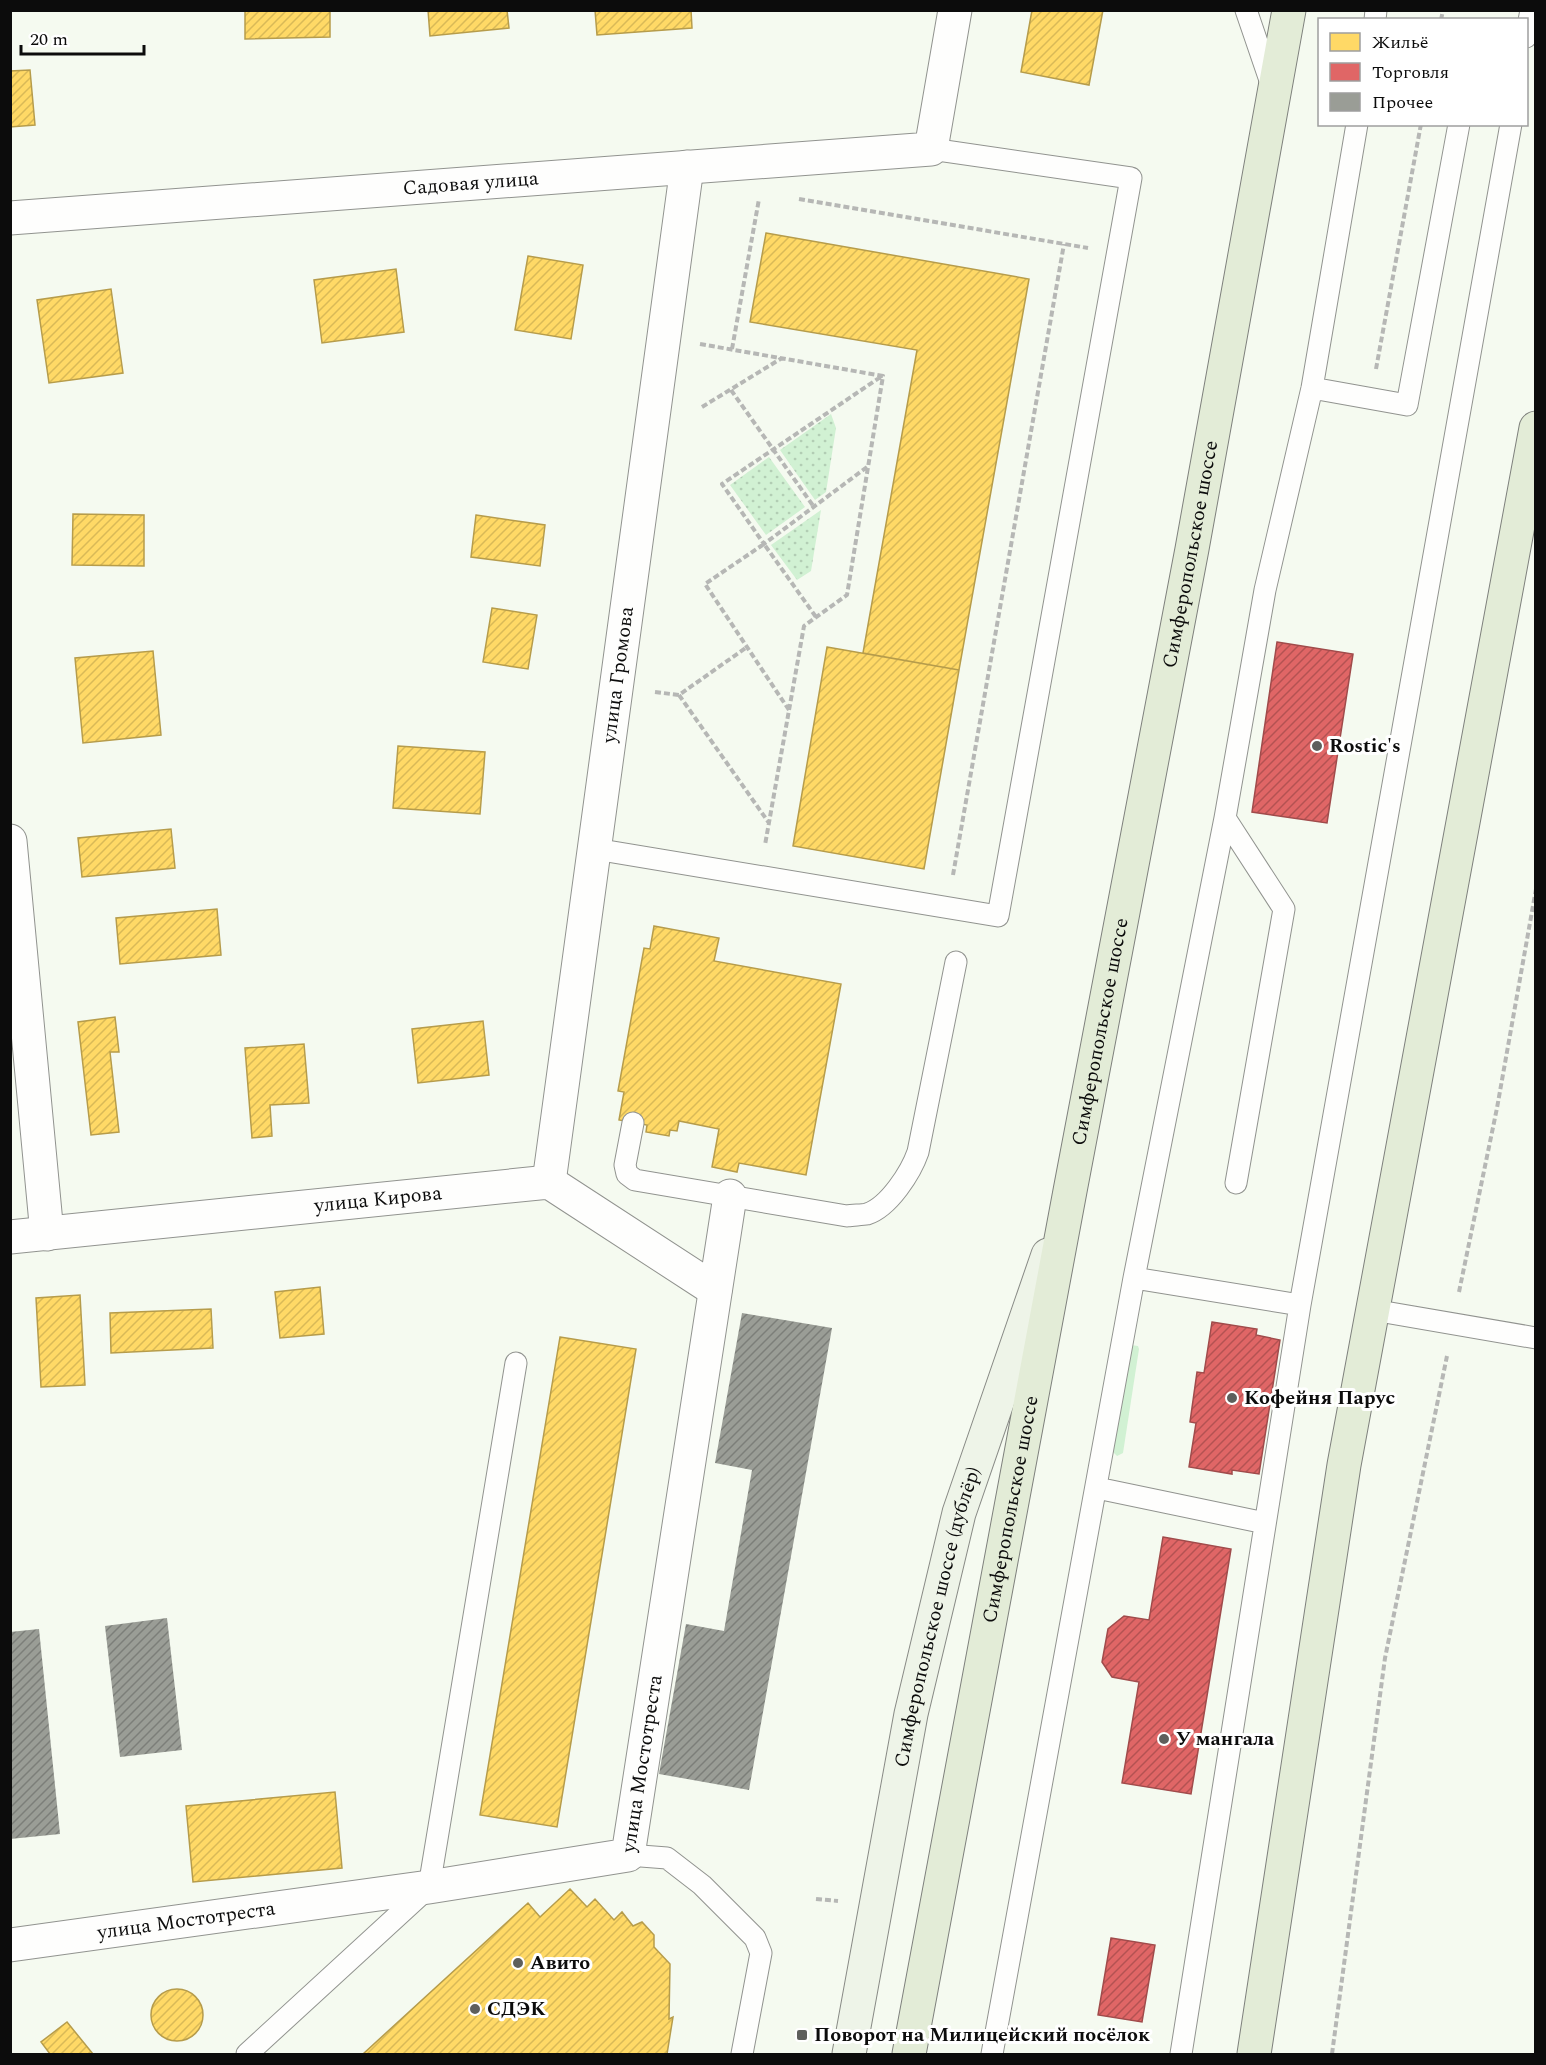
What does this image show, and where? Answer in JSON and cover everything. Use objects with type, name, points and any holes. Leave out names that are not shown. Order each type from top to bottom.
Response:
[{"type":"main road","name":"Симферопольское шоссе","points":[[909,2055],[1188,573],[1289,10]]},
{"type":"main road","points":[[1254,2055],[1344,1465],[1536,428]]},
{"type":"main road","name":"Симферопольское шоссе (дублёр)","points":[[849,2055],[911,1714],[960,1513],[1070,1191]]},
{"type":"street","points":[[931,149],[955,10]]},
{"type":"street","name":"Садовая улица","points":[[10,218],[931,149]]},
{"type":"street","name":"улица Громова","points":[[549,1182],[687,167]]},
{"type":"street","points":[[10,842],[47,1233]]},
{"type":"street","points":[[549,1182],[715,1290]]},
{"type":"street","name":"улица Кирова","points":[[10,1237],[549,1182]]},
{"type":"street","name":"улица Мостотреста","points":[[10,1945],[429,1887],[628,1855],[730,1196]]},
{"type":"lane","points":[[1246,10],[1274,92]]},
{"type":"lane","points":[[1528,30],[1531,10]]},
{"type":"lane","points":[[992,2055],[1134,1278],[1225,818],[1265,590],[1312,388],[1357,126]]},
{"type":"lane","points":[[1312,388],[1407,405],[1459,126]]},
{"type":"lane","points":[[1181,2055],[1300,1305],[1511,126]]},
{"type":"lane","points":[[595,849],[998,915],[1131,178],[931,149]]},
{"type":"lane","points":[[1225,818],[1284,909],[1236,1183]]},
{"type":"lane","points":[[633,1123],[625,1165],[627,1174],[635,1180],[847,1216],[867,1214],[883,1205],[913,1166],[918,1152],[956,962]]},
{"type":"lane","points":[[1134,1278],[1300,1305]]},
{"type":"lane","points":[[1373,1310],[1536,1338]]},
{"type":"lane","points":[[247,2055],[429,1887],[516,1363]]},
{"type":"lane","points":[[1096,1488],[1264,1523]]},
{"type":"lane","points":[[628,1855],[667,1858],[702,1885],[755,1938],[761,1953],[742,2055]]},
{"type":"path","points":[[1370,398],[1421,126]]},
{"type":"path","points":[[732,349],[760,193]]},
{"type":"path","points":[[795,199],[1117,253]]},
{"type":"path","points":[[948,907],[1064,244]]},
{"type":"path","points":[[664,337],[883,376]]},
{"type":"path","points":[[702,407],[783,358]]},
{"type":"path","points":[[816,618],[722,484],[883,376]]},
{"type":"path","points":[[765,845],[804,626],[847,595],[883,376]]},
{"type":"path","points":[[731,390],[814,507]]},
{"type":"path","points":[[789,710],[705,584],[764,544],[868,467]]},
{"type":"path","points":[[616,688],[679,695],[747,647]]},
{"type":"path","points":[[679,695],[768,823]]},
{"type":"path","points":[[1332,2055],[1385,1658],[1497,1108],[1536,889]]},
{"type":"path","points":[[816,1899],[848,1902]]},
{"type":"green space","points":[[831,414],[836,428],[826,492],[815,500],[780,450]]},
{"type":"green space","points":[[769,457],[805,507],[766,535],[730,485]]},
{"type":"green space","points":[[821,510],[811,571],[797,580],[771,545]]},
{"type":"green space","points":[[1131,1345],[1138,1346],[1139,1349],[1123,1453],[1117,1456],[1113,1452]]},
{"type":"building: Жильё","points":[[245,10],[330,10],[330,37],[245,39]]},
{"type":"building: Жильё","points":[[428,10],[507,10],[509,28],[430,36]]},
{"type":"building: Жильё","points":[[595,10],[691,10],[692,28],[597,35]]},
{"type":"building: Жильё","points":[[1032,10],[1103,10],[1089,85],[1021,72]]},
{"type":"building: Жильё","points":[[30,70],[35,125],[10,127],[10,71]]},
{"type":"building: Жильё","points":[[766,233],[1029,279],[959,670],[863,653],[917,350],[750,322]]},
{"type":"building: Жильё","points":[[528,256],[583,265],[571,339],[515,330]]},
{"type":"building: Жильё","points":[[396,269],[404,332],[322,343],[314,280]]},
{"type":"building: Жильё","points":[[111,289],[123,373],[49,383],[37,300]]},
{"type":"building: Жильё","points":[[73,514],[144,515],[144,566],[72,565]]},
{"type":"building: Жильё","points":[[476,515],[545,525],[540,566],[471,557]]},
{"type":"building: Жильё","points":[[492,608],[537,615],[528,669],[483,662]]},
{"type":"building: Жильё","points":[[827,647],[959,670],[924,869],[793,846]]},
{"type":"building: Жильё","points":[[153,651],[161,735],[83,743],[75,658]]},
{"type":"building: Жильё","points":[[398,746],[485,752],[480,814],[393,808]]},
{"type":"building: Жильё","points":[[171,829],[175,868],[82,877],[78,838]]},
{"type":"building: Жильё","points":[[217,909],[221,955],[120,964],[116,918]]},
{"type":"building: Жильё","points":[[654,926],[719,938],[714,961],[841,984],[806,1175],[739,1163],[737,1172],[712,1167],[719,1129],[679,1121],[677,1131],[670,1130],[669,1136],[646,1132],[647,1125],[619,1120],[624,1092],[618,1091],[644,948],[650,949]]},
{"type":"building: Жильё","points":[[115,1017],[119,1052],[110,1052],[119,1132],[91,1135],[78,1022]]},
{"type":"building: Жильё","points":[[483,1021],[489,1075],[418,1083],[412,1029]]},
{"type":"building: Жильё","points":[[304,1044],[309,1103],[270,1105],[272,1136],[252,1138],[245,1048]]},
{"type":"building: Жильё","points":[[320,1287],[324,1334],[280,1338],[275,1292]]},
{"type":"building: Жильё","points":[[80,1295],[85,1385],[41,1387],[36,1298]]},
{"type":"building: Жильё","points":[[211,1309],[213,1348],[111,1353],[110,1313]]},
{"type":"building: Жильё","points":[[560,1337],[636,1349],[557,1827],[480,1815]]},
{"type":"building: Жильё","points":[[335,1792],[342,1868],[193,1882],[186,1806]]},
{"type":"building: Жильё","points":[[570,1889],[587,1907],[595,1899],[614,1920],[622,1912],[633,1926],[642,1922],[654,1935],[654,1947],[670,1964],[669,2019],[673,2017],[667,2054],[363,2054],[528,1903],[540,1917]]},
{"type":"building: Жильё","points":[[177,1989],[187,1991],[195,1997],[201,2005],[203,2015],[201,2025],[195,2033],[187,2039],[177,2041],[167,2039],[159,2033],[153,2025],[151,2015],[153,2005],[159,1997],[167,1991]]},
{"type":"building: Жильё","points":[[67,2022],[93,2054],[50,2054],[41,2042]]},
{"type":"building: Торговля","points":[[1277,642],[1353,654],[1327,823],[1252,812]]},
{"type":"building: Торговля","name":"Кофейня Парус","points":[[1212,1322],[1257,1329],[1256,1335],[1280,1340],[1259,1474],[1232,1470],[1232,1474],[1189,1467],[1196,1423],[1190,1422],[1197,1372],[1204,1373]]},
{"type":"building: Торговля","points":[[1163,1537],[1231,1549],[1191,1794],[1122,1783],[1139,1682],[1112,1677],[1102,1662],[1108,1629],[1124,1616],[1149,1620]]},
{"type":"building: Торговля","points":[[1111,1938],[1155,1945],[1142,2022],[1098,2015]]},
{"type":"building: Прочее","points":[[742,1313],[832,1328],[749,1790],[659,1774],[686,1624],[724,1631],[752,1470],[715,1463]]},
{"type":"building: Прочее","points":[[167,1618],[182,1750],[120,1757],[105,1626]]},
{"type":"building: Прочее","points":[[39,1629],[60,1834],[10,1839],[10,1632]]},
{"type":"place","name":"Rostic's","points":[[1317,746]]},
{"type":"place","name":"Кофейня Парус","points":[[1232,1398]]},
{"type":"place","name":"У мангала","points":[[1164,1739]]},
{"type":"place","name":"Авито","points":[[518,1963]]},
{"type":"place","name":"СДЭК","points":[[475,2009]]},
{"type":"place","name":"Поворот на Милицейский посёлок","points":[[802,2035]]}]
